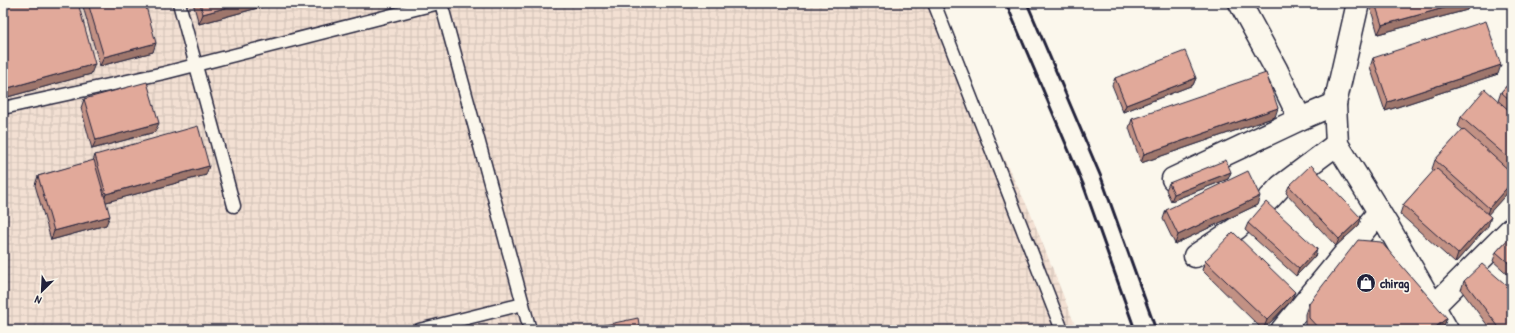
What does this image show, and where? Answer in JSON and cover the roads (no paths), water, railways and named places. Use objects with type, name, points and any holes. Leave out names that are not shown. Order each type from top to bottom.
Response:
[{"type":"street","points":[[1240,3],[1276,69],[1300,119]]},
{"type":"street","points":[[1358,3],[1335,104],[1337,144],[1379,212],[1447,330]]},
{"type":"street","points":[[1173,179],[1335,104]]},
{"type":"street","points":[[1195,256],[1237,228],[1281,186],[1337,144]]},
{"type":"street","points":[[1282,330],[1379,212]]},
{"type":"street","points":[[1434,306],[1512,228]]},
{"type":"lane","points":[[179,3],[234,206]]},
{"type":"lane","points":[[3,108],[164,73],[440,3],[530,330]]},
{"type":"lane","points":[[934,3],[1062,330]]},
{"type":"lane","points":[[419,330],[523,304]]},
{"type":"railway","points":[[1006,3],[1083,184],[1135,330]]},
{"type":"railway","points":[[1027,3],[1101,177],[1156,330]]},
{"type":"place","name":"chirag","points":[[1366,283]]}]
